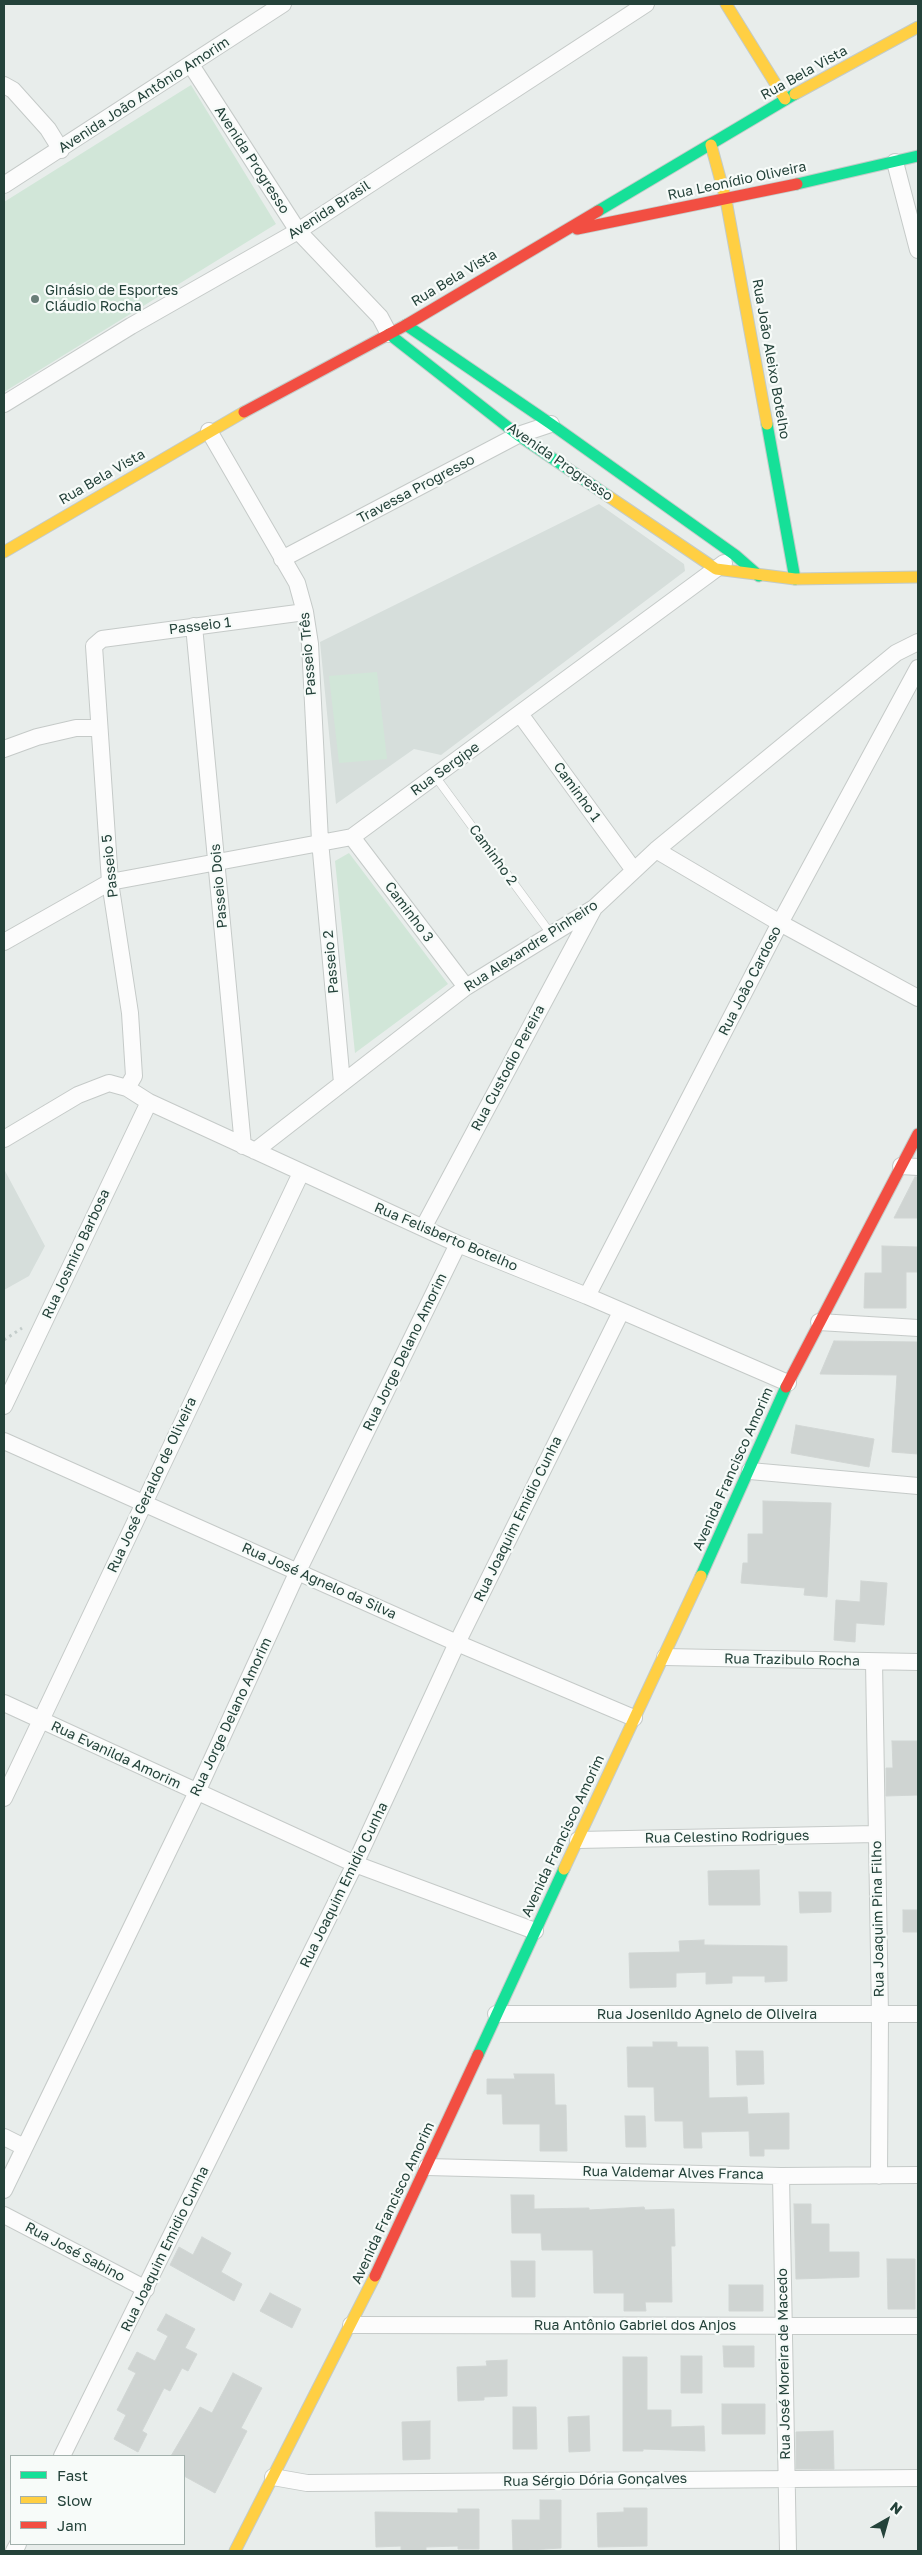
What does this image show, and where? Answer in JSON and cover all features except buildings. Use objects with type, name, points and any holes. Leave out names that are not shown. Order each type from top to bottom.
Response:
[{"type":"street","name":"Avenida João Antônio Amorim","points":[[4,185],[283,4]]},
{"type":"street","name":"Avenida Brasil","points":[[4,404],[131,326],[298,231],[646,4]]},
{"type":"street","points":[[726,4],[786,99]]},
{"type":"street","name":"Rua Bela Vista","points":[[4,552],[209,431],[406,324],[786,99],[918,27]]},
{"type":"street","name":"Avenida Progresso","points":[[191,65],[298,231],[380,317],[388,334],[518,435],[716,569],[759,576],[795,579],[918,577]]},
{"type":"street","points":[[4,84],[13,90],[48,129],[60,150]]},
{"type":"street","name":"Rua João Aleixo Botelho","points":[[711,145],[726,200],[795,579]]},
{"type":"street","name":"Rua Leonídio Oliveira","points":[[560,232],[726,200],[918,156]]},
{"type":"street","points":[[895,162],[918,250]]},
{"type":"street","name":"Avenida Progresso","points":[[380,317],[406,324],[552,424],[735,556],[759,576]]},
{"type":"street","name":"Travessa Progresso","points":[[282,558],[518,435],[552,424]]},
{"type":"street","name":"Passeio Três","points":[[209,431],[297,583],[306,612],[310,644],[320,841]]},
{"type":"street","name":"Rua Sergipe","points":[[4,942],[110,882],[217,860],[352,836],[735,556]]},
{"type":"street","name":"Passeio 1","points":[[96,643],[102,639],[306,612]]},
{"type":"street","name":"Passeio Dois","points":[[194,626],[217,860],[249,1149]]},
{"type":"street","name":"Rua Alexandre Pinheiro","points":[[249,1149],[342,1083],[466,987],[594,908],[633,869],[656,850],[896,653],[918,642]]},
{"type":"street","name":"Passeio 5","points":[[96,643],[93,650],[110,882],[130,1013],[134,1076],[127,1088]]},
{"type":"street","name":"Rua João Cardoso","points":[[587,1296],[780,923],[918,668]]},
{"type":"street","name":"Caminho 1","points":[[520,714],[633,869]]},
{"type":"street","points":[[4,749],[38,737],[76,728],[98,728]]},
{"type":"street","name":"Caminho 3","points":[[352,836],[466,987]]},
{"type":"street","name":"Passeio 2","points":[[320,841],[342,1083]]},
{"type":"street","points":[[656,850],[780,923],[918,998]]},
{"type":"street","name":"Rua Custodio Pereira","points":[[423,1228],[594,908]]},
{"type":"street","name":"Rua Felisberto Botelho","points":[[4,1139],[78,1095],[109,1083],[127,1088],[149,1102],[458,1244],[587,1296],[788,1383]]},
{"type":"street","name":"Rua Josmiro Barbosa","points":[[4,1406],[149,1102]]},
{"type":"street","name":"Avenida Francisco Amorim","points":[[235,2551],[351,2325],[427,2167],[535,1930],[634,1718],[665,1657],[788,1383],[918,1134]]},
{"type":"street","points":[[901,1166],[918,1167]]},
{"type":"street","name":"Rua José Geraldo de Oliveira","points":[[4,1798],[301,1172]]},
{"type":"street","name":"Rua Jorge Delano Amorim","points":[[4,2190],[197,1792],[298,1571],[458,1244]]},
{"type":"street","name":"Rua Joaquim Emidio Cunha","points":[[63,2455],[355,1864],[457,1643],[621,1312]]},
{"type":"street","points":[[819,1322],[918,1328]]},
{"type":"street","name":"Rua José Agnelo da Silva","points":[[4,1441],[457,1643],[634,1718]]},
{"type":"street","points":[[750,1471],[918,1486]]},
{"type":"street","name":"Rua Trazibulo Rocha","points":[[665,1657],[918,1662]]},
{"type":"street","name":"Rua Joaquim Pina Filho","points":[[874,1662],[880,2015],[879,2176]]},
{"type":"street","name":"Rua Evanilda Amorim","points":[[4,1703],[355,1864],[535,1930]]},
{"type":"street","name":"Rua Celestino Rodrigues","points":[[578,1840],[876,1834]]},
{"type":"street","name":"Rua Josenildo Agnelo de Oliveira","points":[[496,2014],[918,2014]]},
{"type":"street","points":[[4,2137],[24,2147]]},
{"type":"street","name":"Rua Valdemar Alves Franca","points":[[427,2167],[781,2176],[918,2175]]},
{"type":"street","name":"Rua José Moreira de Macedo","points":[[781,2176],[785,2478],[788,2551]]},
{"type":"street","name":"Rua José Sabino","points":[[4,2215],[146,2289]]},
{"type":"street","name":"Rua Antônio Gabriel dos Anjos","points":[[351,2325],[918,2326]]},
{"type":"street","name":"Rua Sérgio Dória Gonçalves","points":[[273,2477],[308,2483],[918,2478]]},
{"type":"lane","name":"Caminho 2","points":[[435,776],[551,934]]},
{"type":"shaded area","points":[[599,504],[684,564],[685,571],[441,755],[414,749],[336,804],[320,642]]},
{"type":"shaded area","points":[[4,1169],[45,1246],[29,1276],[4,1290]]},
{"type":"green space","points":[[191,85],[276,224],[4,392],[4,202]]},
{"type":"green space","points":[[377,672],[387,759],[339,763],[329,676]]},
{"type":"green space","points":[[349,853],[448,984],[355,1053],[335,861]]},
{"type":"traffic: fast","points":[[598,211],[795,94]]},
{"type":"traffic: fast","points":[[797,184],[918,156]]},
{"type":"traffic: fast","points":[[406,325],[551,424],[735,555],[759,576]]},
{"type":"traffic: fast","points":[[389,334],[518,435],[608,496]]},
{"type":"traffic: fast","points":[[767,424],[795,579]]},
{"type":"traffic: fast","points":[[701,1576],[786,1387]]},
{"type":"traffic: fast","points":[[478,2055],[564,1869]]},
{"type":"traffic: slow","points":[[726,4],[785,99]]},
{"type":"traffic: slow","points":[[795,94],[918,27]]},
{"type":"traffic: slow","points":[[711,145],[726,200],[767,424]]},
{"type":"traffic: slow","points":[[4,552],[244,412]]},
{"type":"traffic: slow","points":[[608,496],[716,569],[795,579],[918,577]]},
{"type":"traffic: slow","points":[[564,1869],[701,1576]]},
{"type":"traffic: slow","points":[[235,2551],[375,2276]]},
{"type":"traffic: jam","points":[[577,229],[797,184]]},
{"type":"traffic: jam","points":[[244,412],[406,325],[598,211]]},
{"type":"traffic: jam","points":[[786,1387],[918,1134]]},
{"type":"traffic: jam","points":[[375,2276],[478,2055]]},
{"type":"place","name":"Ginásio de Esportes Cláudio Rocha","points":[[35,299]]}]
